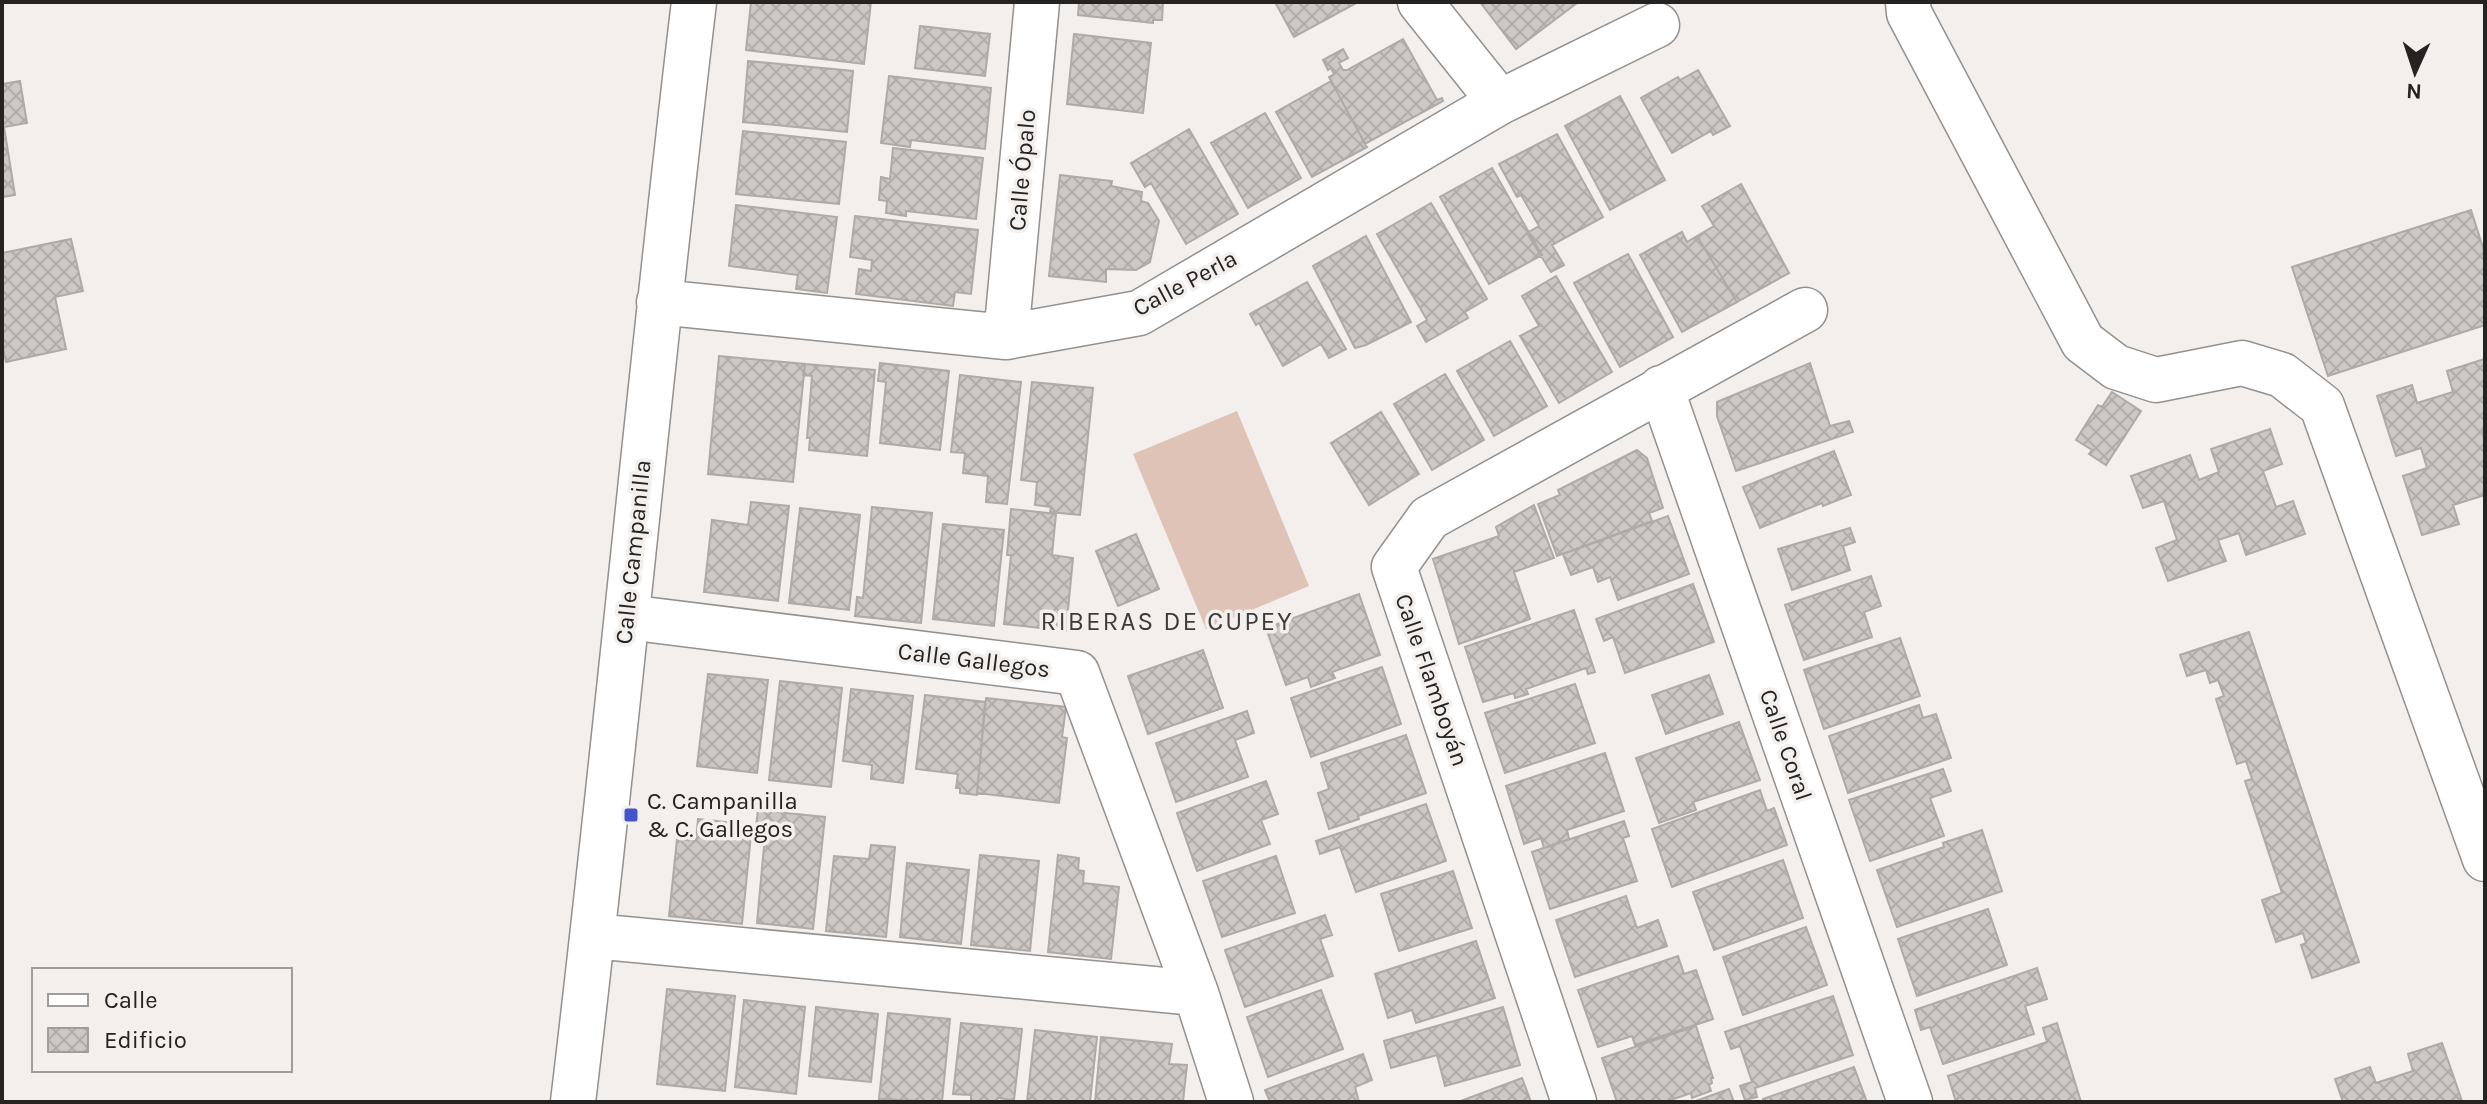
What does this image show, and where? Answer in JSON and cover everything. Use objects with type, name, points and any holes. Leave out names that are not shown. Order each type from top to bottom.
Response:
[{"type":"street","name":"Calle Campanilla","points":[[573,1102],[694,2]]},
{"type":"street","name":"Calle Ópalo","points":[[1006,337],[1037,2]]},
{"type":"street","points":[[1420,2],[1500,102]]},
{"type":"street","points":[[1908,2],[1909,13],[2083,342],[2116,367],[2156,380],[2242,363],[2282,375],[2322,406],[2485,859]]},
{"type":"street","name":"Calle Perla","points":[[659,302],[1006,337],[1139,313],[1500,102],[1657,25]]},
{"type":"street","points":[[1661,388],[1805,310]]},
{"type":"street","name":"Calle Flamboyán","points":[[1574,1102],[1394,567],[1429,518],[1661,388]]},
{"type":"street","name":"Calle Coral","points":[[1661,388],[1910,1102]]},
{"type":"street","name":"Calle Gallegos","points":[[627,617],[1077,673],[1196,993],[1231,1102]]},
{"type":"street","points":[[593,936],[1196,993]]},
{"type":"shaded area","points":[[1237,411],[1309,586],[1206,629],[1133,454]]},
{"type":"building","points":[[751,2],[871,2],[864,64],[746,50]]},
{"type":"building","points":[[1079,2],[1163,2],[1162,20],[1153,20],[1153,23],[1078,15]]},
{"type":"building","points":[[1275,2],[1358,2],[1294,37]]},
{"type":"building","points":[[1480,2],[1577,2],[1577,3],[1516,49]]},
{"type":"building","points":[[920,26],[990,34],[985,76],[915,68]]},
{"type":"building","points":[[1074,34],[1151,43],[1143,113],[1067,104]]},
{"type":"building","points":[[1403,39],[1437,100],[1442,98],[1443,101],[1365,144],[1329,77],[1334,74],[1331,68],[1328,70],[1323,60],[1343,49],[1348,58],[1339,63],[1343,70],[1347,70]]},
{"type":"building","points":[[748,61],[853,71],[847,132],[743,122]]},
{"type":"building","points":[[1698,70],[1730,126],[1713,135],[1711,131],[1672,153],[1641,98],[1678,77],[1680,80]]},
{"type":"building","points":[[889,76],[991,88],[985,149],[911,140],[910,147],[881,143]]},
{"type":"building","points":[[20,81],[27,123],[4,127],[15,195],[2,197],[2,84]]},
{"type":"building","points":[[1331,81],[1367,147],[1312,177],[1276,112]]},
{"type":"building","points":[[1620,96],[1665,180],[1610,210],[1565,126]]},
{"type":"building","points":[[1265,113],[1301,178],[1248,208],[1211,143]]},
{"type":"building","points":[[1189,129],[1238,214],[1186,244],[1151,183],[1145,187],[1131,163]]},
{"type":"building","points":[[743,131],[846,142],[839,204],[736,194]]},
{"type":"building","points":[[1557,134],[1603,217],[1552,245],[1564,265],[1551,272],[1527,233],[1539,226],[1521,195],[1517,197],[1499,164]]},
{"type":"building","points":[[893,148],[983,158],[976,219],[906,211],[906,216],[886,213],[887,201],[879,200],[881,177],[890,179]]},
{"type":"building","points":[[1492,168],[1542,255],[1489,284],[1440,197]]},
{"type":"building","points":[[1060,175],[1112,181],[1111,186],[1142,192],[1141,201],[1148,203],[1159,221],[1150,262],[1136,270],[1106,269],[1106,282],[1049,276]]},
{"type":"building","points":[[1741,184],[1789,273],[1737,302],[1697,236],[1714,226],[1702,206]]},
{"type":"building","points":[[1431,203],[1487,299],[1465,312],[1468,318],[1426,342],[1417,326],[1427,320],[1377,234]]},
{"type":"building","points":[[736,205],[837,217],[827,293],[796,289],[798,275],[729,266]]},
{"type":"building","points":[[2471,210],[2485,254],[2485,325],[2328,376],[2292,267]]},
{"type":"building","points":[[855,216],[978,230],[971,294],[955,292],[953,306],[856,294],[859,269],[871,271],[872,260],[850,257]]},
{"type":"building","points":[[1682,232],[1687,242],[1697,236],[1737,302],[1682,332],[1640,255]]},
{"type":"building","points":[[1366,236],[1411,322],[1355,348],[1313,266]]},
{"type":"building","points":[[71,239],[83,291],[55,297],[66,349],[6,362],[2,343],[2,253]]},
{"type":"building","points":[[1628,254],[1673,337],[1620,367],[1574,283]]},
{"type":"building","points":[[1556,276],[1612,372],[1559,403],[1520,336],[1539,326],[1522,296]]},
{"type":"building","points":[[1307,282],[1346,349],[1329,358],[1321,344],[1283,366],[1259,323],[1256,325],[1250,314]]},
{"type":"building","points":[[1510,341],[1547,406],[1494,436],[1457,371]]},
{"type":"building","points":[[719,356],[805,364],[793,482],[708,474]]},
{"type":"building","points":[[2484,359],[2485,428],[2482,429],[2485,439],[2485,495],[2453,505],[2459,524],[2422,535],[2403,476],[2427,468],[2421,448],[2396,456],[2377,396],[2412,385],[2417,403],[2453,392],[2447,371]]},
{"type":"building","points":[[880,363],[949,371],[940,450],[880,443],[886,382],[878,381]]},
{"type":"building","points":[[1810,363],[1830,426],[1849,421],[1853,432],[1736,471],[1717,416],[1717,402]]},
{"type":"building","points":[[805,364],[875,370],[867,456],[809,450],[810,438],[807,438],[812,376],[803,375]]},
{"type":"building","points":[[1445,374],[1484,440],[1432,470],[1394,404]]},
{"type":"building","points":[[960,375],[1021,382],[1007,504],[986,502],[988,476],[963,473],[965,453],[951,452]]},
{"type":"building","points":[[1032,382],[1093,388],[1080,515],[1050,512],[1051,507],[1035,505],[1037,482],[1021,480]]},
{"type":"building","points":[[2112,392],[2141,411],[2106,465],[2089,454],[2092,450],[2076,440],[2098,405],[2102,407]]},
{"type":"building","points":[[1381,412],[1419,474],[1369,505],[1331,443]]},
{"type":"building","points":[[2270,429],[2282,464],[2263,471],[2276,507],[2293,501],[2305,534],[2246,555],[2239,533],[2218,540],[2226,561],[2168,581],[2156,548],[2177,540],[2164,501],[2143,508],[2131,476],[2190,455],[2199,480],[2219,472],[2211,449]]},
{"type":"building","points":[[1637,450],[1647,458],[1663,508],[1649,513],[1652,521],[1557,556],[1538,504],[1560,495],[1558,490]]},
{"type":"building","points":[[1834,451],[1851,495],[1760,528],[1743,487]]},
{"type":"building","points":[[751,502],[789,506],[778,601],[704,592],[712,520],[748,525]]},
{"type":"building","points":[[1534,505],[1554,558],[1514,572],[1530,619],[1459,644],[1433,559],[1499,536],[1496,527]]},
{"type":"building","points":[[872,507],[932,513],[921,623],[855,616],[857,597],[863,598]]},
{"type":"building","points":[[800,508],[860,515],[849,610],[789,603]]},
{"type":"building","points":[[1011,509],[1056,514],[1052,555],[1073,558],[1066,631],[1004,624],[1011,555],[1007,555]]},
{"type":"building","points":[[1668,516],[1689,574],[1618,600],[1610,577],[1598,582],[1593,567],[1571,575],[1563,554]]},
{"type":"building","points":[[943,524],[1004,530],[994,626],[933,619]]},
{"type":"building","points":[[1850,528],[1855,542],[1843,546],[1850,570],[1792,590],[1778,549]]},
{"type":"building","points":[[1136,534],[1159,589],[1118,606],[1096,551]]},
{"type":"building","points":[[1871,576],[1881,606],[1864,612],[1872,637],[1804,660],[1785,605]]},
{"type":"building","points":[[1693,584],[1714,642],[1625,673],[1613,637],[1604,641],[1596,619]]},
{"type":"building","points":[[1359,594],[1380,655],[1332,672],[1335,678],[1311,687],[1308,677],[1286,685],[1266,628]]},
{"type":"building","points":[[1574,610],[1595,672],[1588,674],[1586,668],[1526,689],[1528,694],[1515,698],[1514,693],[1483,702],[1465,647]]},
{"type":"building","points":[[2249,632],[2359,962],[2312,978],[2301,945],[2306,943],[2303,933],[2276,942],[2262,900],[2282,893],[2245,781],[2252,779],[2246,761],[2237,764],[2216,699],[2224,696],[2218,680],[2210,683],[2206,670],[2187,676],[2180,655]]},
{"type":"building","points":[[1900,638],[1920,696],[1824,729],[1804,670]]},
{"type":"building","points":[[1203,650],[1223,708],[1148,734],[1128,676]]},
{"type":"building","points":[[1382,667],[1401,724],[1311,757],[1291,698]]},
{"type":"building","points":[[708,674],[768,680],[757,773],[697,766]]},
{"type":"building","points":[[1709,675],[1723,714],[1666,734],[1652,695]]},
{"type":"building","points":[[780,681],[842,688],[831,787],[769,780]]},
{"type":"building","points":[[1575,684],[1595,743],[1505,773],[1485,713]]},
{"type":"building","points":[[851,689],[913,696],[903,783],[871,779],[872,765],[843,761]]},
{"type":"building","points":[[925,695],[985,702],[977,795],[960,793],[960,788],[956,788],[958,774],[916,769]]},
{"type":"building","points":[[986,698],[1066,707],[1062,737],[1067,738],[1059,803],[977,793]]},
{"type":"building","points":[[1919,705],[1923,718],[1936,714],[1951,758],[1848,793],[1829,736]]},
{"type":"building","points":[[1247,711],[1254,733],[1235,740],[1248,777],[1176,802],[1156,743]]},
{"type":"building","points":[[1739,722],[1760,780],[1693,802],[1696,810],[1659,823],[1636,758]]},
{"type":"building","points":[[1406,735],[1426,793],[1329,829],[1318,793],[1329,789],[1321,763]]},
{"type":"building","points":[[1605,753],[1624,811],[1567,830],[1569,839],[1544,848],[1541,838],[1524,844],[1506,786]]},
{"type":"building","points":[[1943,769],[1951,791],[1930,798],[1944,836],[1870,861],[1849,800]]},
{"type":"building","points":[[1266,781],[1278,814],[1261,820],[1270,844],[1197,871],[1177,813]]},
{"type":"building","points":[[1760,790],[1767,811],[1774,808],[1787,845],[1672,887],[1652,829]]},
{"type":"building","points":[[1426,804],[1446,861],[1356,892],[1340,847],[1320,854],[1316,841]]},
{"type":"building","points":[[758,810],[825,817],[813,929],[757,923],[765,835],[755,834]]},
{"type":"building","points":[[698,819],[752,825],[742,924],[669,916],[677,839],[696,841]]},
{"type":"building","points":[[1624,821],[1629,836],[1623,838],[1637,881],[1550,909],[1532,852]]},
{"type":"building","points":[[1982,830],[2002,891],[1897,927],[1877,870]]},
{"type":"building","points":[[871,845],[895,847],[886,937],[826,931],[834,856],[869,859]]},
{"type":"building","points":[[980,855],[1039,861],[1030,951],[971,945]]},
{"type":"building","points":[[1058,855],[1079,858],[1078,870],[1084,871],[1083,883],[1119,887],[1111,959],[1048,952]]},
{"type":"building","points":[[1276,856],[1295,913],[1222,937],[1203,881]]},
{"type":"building","points":[[1783,860],[1803,918],[1714,950],[1693,892]]},
{"type":"building","points":[[907,863],[969,870],[961,944],[900,937]]},
{"type":"building","points":[[1453,871],[1472,928],[1399,951],[1381,894]]},
{"type":"building","points":[[1626,896],[1637,928],[1658,920],[1667,946],[1575,977],[1556,920]]},
{"type":"building","points":[[1988,909],[2007,965],[1917,996],[1898,939]]},
{"type":"building","points":[[1325,915],[1332,935],[1320,939],[1333,976],[1245,1007],[1225,950]]},
{"type":"building","points":[[1806,927],[1827,985],[1743,1015],[1723,957]]},
{"type":"building","points":[[1476,941],[1495,998],[1416,1023],[1412,1010],[1388,1018],[1375,974]]},
{"type":"building","points":[[1678,956],[1684,974],[1696,970],[1713,1019],[1635,1045],[1632,1036],[1598,1047],[1578,990]]},
{"type":"building","points":[[2037,968],[2047,999],[2025,1006],[2034,1034],[1943,1064],[1930,1027],[1921,1030],[1915,1010]]},
{"type":"building","points":[[667,989],[735,996],[725,1091],[657,1084]]},
{"type":"building","points":[[1321,990],[1343,1049],[1268,1077],[1247,1017]]},
{"type":"building","points":[[1833,996],[1853,1055],[1755,1088],[1757,1097],[1745,1100],[1740,1086],[1752,1082],[1740,1046],[1731,1049],[1725,1032]]},
{"type":"building","points":[[744,1000],[805,1007],[796,1094],[735,1087]]},
{"type":"building","points":[[816,1007],[878,1014],[871,1082],[809,1076]]},
{"type":"building","points":[[1503,1007],[1520,1065],[1445,1086],[1437,1055],[1391,1068],[1384,1041]]},
{"type":"building","points":[[888,1013],[950,1019],[942,1102],[879,1099]]},
{"type":"building","points":[[961,1023],[1022,1029],[1014,1100],[997,1098],[997,1102],[971,1102],[971,1095],[953,1094]]},
{"type":"building","points":[[2057,1023],[2081,1102],[1956,1102],[1948,1076],[2047,1042],[2043,1028]]},
{"type":"building","points":[[1696,1026],[1713,1078],[1709,1085],[1711,1091],[1692,1098],[1691,1093],[1665,1102],[1617,1102],[1602,1058]]},
{"type":"building","points":[[1035,1030],[1097,1037],[1090,1102],[1027,1102]]},
{"type":"building","points":[[1101,1037],[1172,1044],[1169,1064],[1187,1065],[1183,1102],[1095,1102]]},
{"type":"building","points":[[2442,1043],[2462,1101],[2343,1102],[2335,1079],[2370,1067],[2376,1083],[2413,1071],[2408,1054]]},
{"type":"building","points":[[1363,1054],[1372,1080],[1355,1087],[1359,1102],[1270,1102],[1265,1090]]},
{"type":"building","points":[[1854,1067],[1867,1102],[1763,1102],[1763,1099]]},
{"type":"building","points":[[1522,1078],[1531,1102],[1458,1102]]},
{"type":"building","points":[[1729,1089],[1734,1102],[1693,1102]]},
{"type":"place","name":"C. Campanilla & C. Gallegos","points":[[631,815]]},
{"type":"district","name":"RIBERAS DE CUPEY","points":[[1167,621]]}]
